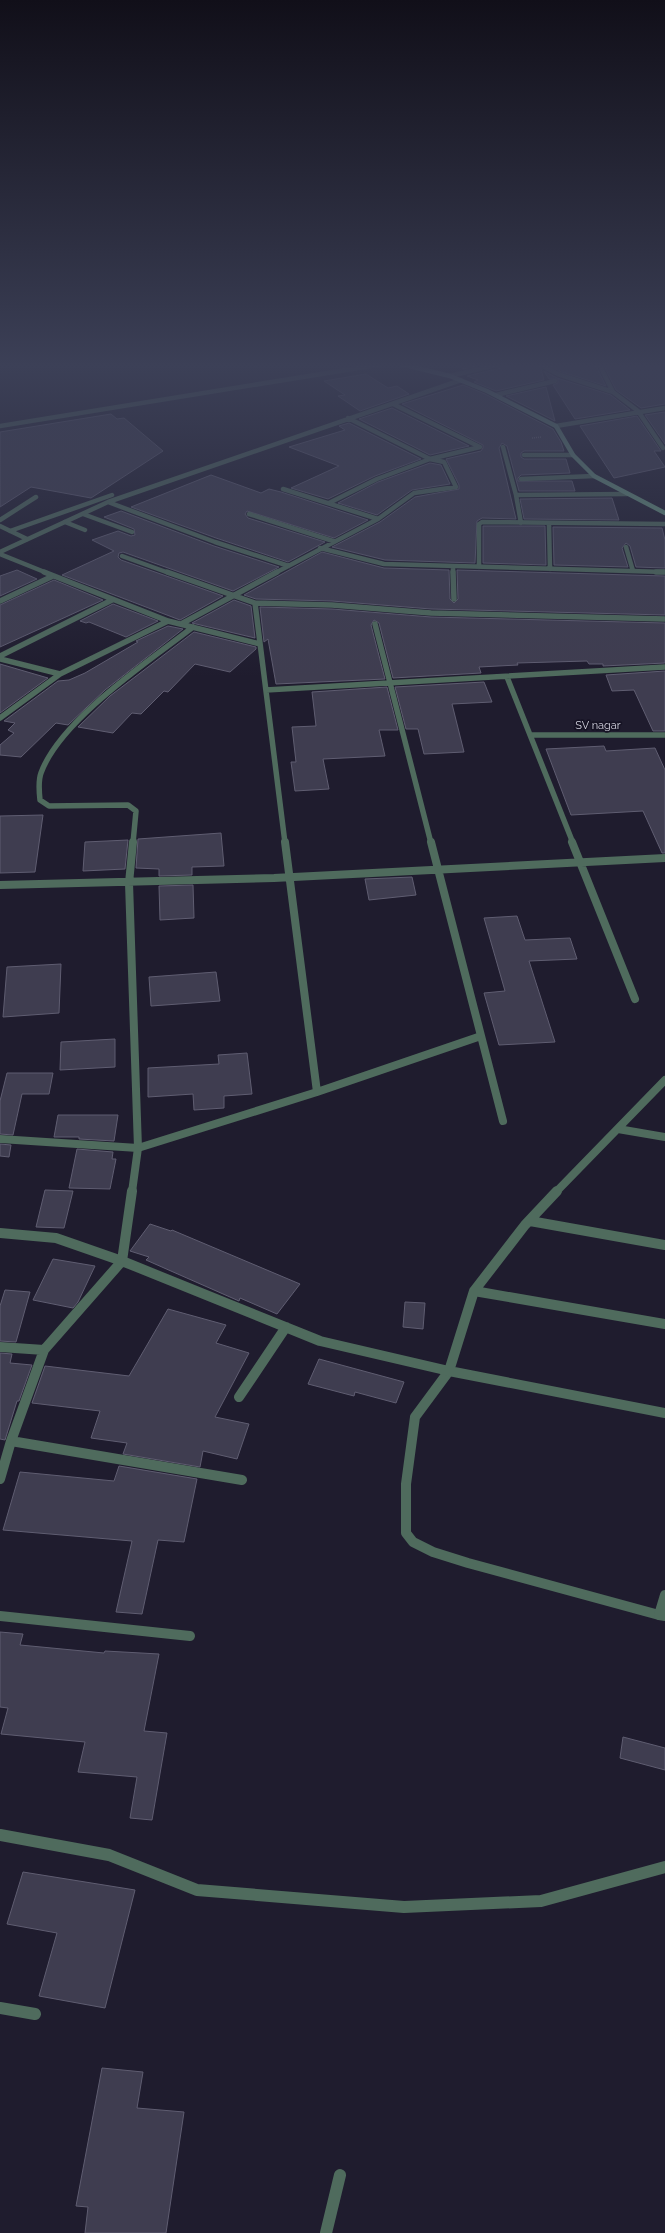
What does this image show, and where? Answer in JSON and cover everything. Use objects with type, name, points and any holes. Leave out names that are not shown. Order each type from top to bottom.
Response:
[{"type":"street","points":[[0,553],[108,502],[205,468]]},
{"type":"street","points":[[329,503],[377,479],[406,468]]},
{"type":"street","points":[[181,624],[333,541],[378,519],[414,493],[456,487],[448,468]]},
{"type":"street","points":[[509,468],[516,495],[521,523]]},
{"type":"street","points":[[586,468],[594,476],[665,513]]},
{"type":"street","points":[[521,478],[594,476]]},
{"type":"street","points":[[282,489],[378,519]]},
{"type":"street","points":[[516,495],[627,494]]},
{"type":"street","points":[[10,531],[112,495]]},
{"type":"street","points":[[0,520],[36,497]]},
{"type":"street","points":[[108,502],[214,542],[289,566]]},
{"type":"street","points":[[83,514],[132,532]]},
{"type":"street","points":[[249,514],[333,541]]},
{"type":"street","points":[[65,522],[85,530]]},
{"type":"street","points":[[479,567],[479,523],[665,524]]},
{"type":"street","points":[[549,524],[550,569]]},
{"type":"street","points":[[0,526],[27,539]]},
{"type":"street","points":[[626,547],[633,571]]},
{"type":"street","points":[[320,548],[384,564],[665,572]]},
{"type":"street","points":[[0,553],[112,600],[168,621],[260,644]]},
{"type":"street","points":[[122,556],[234,594],[255,603],[332,605],[431,613],[665,619]]},
{"type":"street","points":[[453,566],[454,599]]},
{"type":"street","points":[[0,601],[53,576]]},
{"type":"street","points":[[0,658],[112,600]]},
{"type":"street","points":[[255,603],[317,1092]]},
{"type":"street","points":[[0,718],[60,674],[168,621]]},
{"type":"street","points":[[375,624],[503,1121]]},
{"type":"street","points":[[0,1479],[11,1441],[44,1350],[122,1261],[138,1148],[129,883],[136,811],[128,805],[49,806],[40,800],[38,789],[41,773],[72,727],[120,684],[193,627]]},
{"type":"street","points":[[0,658],[60,674]]},
{"type":"street","points":[[266,690],[665,667]]},
{"type":"street","points":[[507,677],[531,735],[578,860],[635,1000]]},
{"type":"street","name":"SV nagar","points":[[531,735],[665,735]]},
{"type":"street","points":[[0,885],[129,883],[438,870],[578,860],[665,858]]},
{"type":"street","points":[[0,1139],[138,1148],[317,1092],[481,1036]]},
{"type":"street","points":[[665,1080],[530,1221],[474,1291],[448,1371],[415,1417],[406,1484],[406,1533],[413,1542],[433,1552],[662,1616],[665,1595]]},
{"type":"street","points":[[618,1129],[665,1137]]},
{"type":"street","points":[[530,1221],[665,1245]]},
{"type":"street","points":[[0,1233],[56,1238],[122,1261],[320,1341],[448,1371],[665,1413]]},
{"type":"street","points":[[474,1291],[665,1324]]},
{"type":"street","points":[[239,1397],[286,1327]]},
{"type":"street","points":[[0,1347],[44,1350]]},
{"type":"street","points":[[11,1441],[242,1480]]},
{"type":"street","points":[[0,1616],[190,1636]]},
{"type":"street","points":[[0,1834],[109,1855],[197,1890],[404,1907],[541,1901],[665,1868]]},
{"type":"street","points":[[0,2008],[35,2014]]},
{"type":"street","points":[[326,2233],[340,2175]]},
{"type":"building","points":[[0,468],[137,468],[91,498],[31,487],[0,507]]},
{"type":"building","points":[[334,468],[396,468],[375,476],[328,499],[291,488]]},
{"type":"building","points":[[416,468],[443,468],[450,484],[412,490],[377,515],[338,503],[378,482]]},
{"type":"building","points":[[451,468],[504,468],[516,519],[482,518],[477,521],[475,563],[385,560],[332,547],[380,522],[415,497],[459,489],[459,485]]},
{"type":"building","points":[[513,468],[569,468],[570,473],[521,475],[518,478],[518,481],[572,481],[575,491],[519,491]]},
{"type":"building","points":[[608,468],[659,468],[614,478]]},
{"type":"building","points":[[211,475],[261,493],[269,489],[281,492],[368,520],[334,538],[247,511],[245,514],[248,518],[325,542],[288,562],[131,507]]},
{"type":"building","points":[[612,498],[619,520],[524,519],[520,499]]},
{"type":"building","points":[[121,511],[214,546],[279,567],[233,591],[123,552],[119,553],[118,557],[121,560],[223,596],[180,620],[62,575],[114,551],[92,540],[118,531],[131,536],[135,535],[134,529],[104,517]]},
{"type":"building","points":[[483,526],[545,526],[546,565],[483,563]]},
{"type":"building","points":[[553,527],[662,528],[665,540],[665,568],[636,567],[630,546],[626,543],[622,548],[628,567],[554,565]]},
{"type":"building","points":[[322,552],[384,568],[449,570],[450,599],[454,603],[458,599],[457,570],[665,576],[665,615],[431,609],[332,601],[256,599],[244,595]]},
{"type":"building","points":[[17,570],[37,579],[0,596],[0,576]]},
{"type":"building","points":[[54,580],[103,600],[0,647],[0,605]]},
{"type":"building","points":[[234,600],[251,606],[255,638],[192,623]]},
{"type":"building","points":[[113,604],[158,621],[126,637],[89,622],[86,623],[80,621]]},
{"type":"building","points":[[260,607],[332,609],[431,617],[665,623],[665,663],[603,666],[603,664],[589,664],[587,661],[517,663],[518,665],[479,667],[481,673],[393,678],[379,623],[374,620],[371,625],[385,679],[276,684],[268,639],[264,642]]},
{"type":"building","points":[[168,626],[183,629],[105,690],[68,725],[56,723],[21,757],[0,755],[0,745],[14,733],[8,730],[15,723],[4,721],[58,681],[69,680],[85,673],[138,642],[136,641]]},
{"type":"building","points":[[194,632],[256,647],[256,649],[230,672],[195,664],[168,692],[164,691],[141,714],[132,713],[113,733],[78,727],[110,696]]},
{"type":"building","points":[[0,664],[48,678],[0,713]]},
{"type":"building","points":[[665,671],[665,731],[653,731],[634,690],[612,691],[606,675]]},
{"type":"building","points":[[484,682],[492,702],[452,704],[464,752],[424,754],[418,729],[406,729],[395,687]]},
{"type":"building","points":[[387,687],[398,730],[379,730],[385,756],[323,759],[329,789],[295,791],[291,762],[296,762],[292,727],[316,726],[312,692]]},
{"type":"building","points":[[604,746],[606,751],[655,748],[665,770],[665,853],[662,853],[643,811],[571,815],[546,749]]},
{"type":"building","points":[[43,815],[35,872],[0,873],[0,816]]},
{"type":"building","points":[[221,833],[224,866],[192,867],[192,875],[159,876],[159,869],[136,868],[138,839]]},
{"type":"building","points":[[128,840],[125,869],[83,871],[85,842]]},
{"type":"building","points":[[412,877],[416,895],[369,900],[365,879]]},
{"type":"building","points":[[193,885],[194,918],[160,920],[159,886]]},
{"type":"building","points":[[517,916],[525,940],[570,938],[577,959],[529,961],[555,1042],[499,1045],[484,993],[505,991],[484,918]]},
{"type":"building","points":[[61,964],[59,1013],[3,1017],[7,967]]},
{"type":"building","points":[[216,972],[220,1001],[151,1006],[149,977]]},
{"type":"building","points":[[115,1039],[115,1067],[60,1070],[61,1042]]},
{"type":"building","points":[[247,1053],[252,1094],[224,1096],[224,1108],[194,1110],[193,1094],[148,1097],[148,1068],[219,1064],[218,1055]]},
{"type":"building","points":[[7,1073],[53,1073],[49,1094],[22,1094],[13,1135],[0,1134],[0,1101]]},
{"type":"building","points":[[58,1115],[118,1115],[114,1141],[79,1139],[79,1137],[54,1137]]},
{"type":"building","points":[[0,1144],[11,1145],[9,1157],[0,1156]]},
{"type":"building","points":[[77,1149],[113,1152],[112,1159],[116,1159],[110,1189],[69,1188]]},
{"type":"building","points":[[45,1190],[73,1191],[64,1228],[36,1227]]},
{"type":"building","points":[[150,1224],[171,1231],[172,1230],[300,1284],[277,1314],[240,1298],[239,1301],[146,1260],[149,1257],[130,1251]]},
{"type":"building","points":[[53,1259],[95,1266],[78,1302],[73,1308],[33,1300]]},
{"type":"building","points":[[5,1290],[30,1292],[16,1342],[0,1341],[0,1306]]},
{"type":"building","points":[[405,1302],[425,1303],[423,1329],[403,1327]]},
{"type":"building","points":[[168,1309],[226,1325],[216,1343],[249,1353],[215,1417],[249,1424],[237,1459],[203,1451],[200,1467],[123,1454],[127,1443],[91,1438],[100,1411],[32,1403],[45,1366],[129,1376]]},
{"type":"building","points":[[0,1353],[12,1354],[10,1363],[32,1365],[19,1401],[17,1401],[5,1440],[0,1439]]},
{"type":"building","points":[[319,1359],[404,1382],[396,1403],[355,1392],[354,1396],[308,1384]]},
{"type":"building","points":[[119,1466],[197,1479],[184,1542],[158,1540],[142,1614],[116,1612],[132,1541],[3,1530],[20,1472],[114,1481]]},
{"type":"building","points":[[0,1632],[23,1634],[20,1645],[104,1653],[105,1651],[159,1654],[144,1731],[167,1733],[152,1820],[130,1818],[137,1777],[78,1772],[85,1742],[1,1734],[8,1708],[0,1707]]},
{"type":"building","points":[[623,1737],[665,1748],[665,1770],[620,1758]]},
{"type":"building","points":[[23,1872],[135,1890],[105,2008],[39,1996],[57,1933],[7,1924]]},
{"type":"building","points":[[102,2068],[143,2072],[137,2108],[184,2112],[166,2233],[85,2233],[88,2207],[76,2206]]}]
